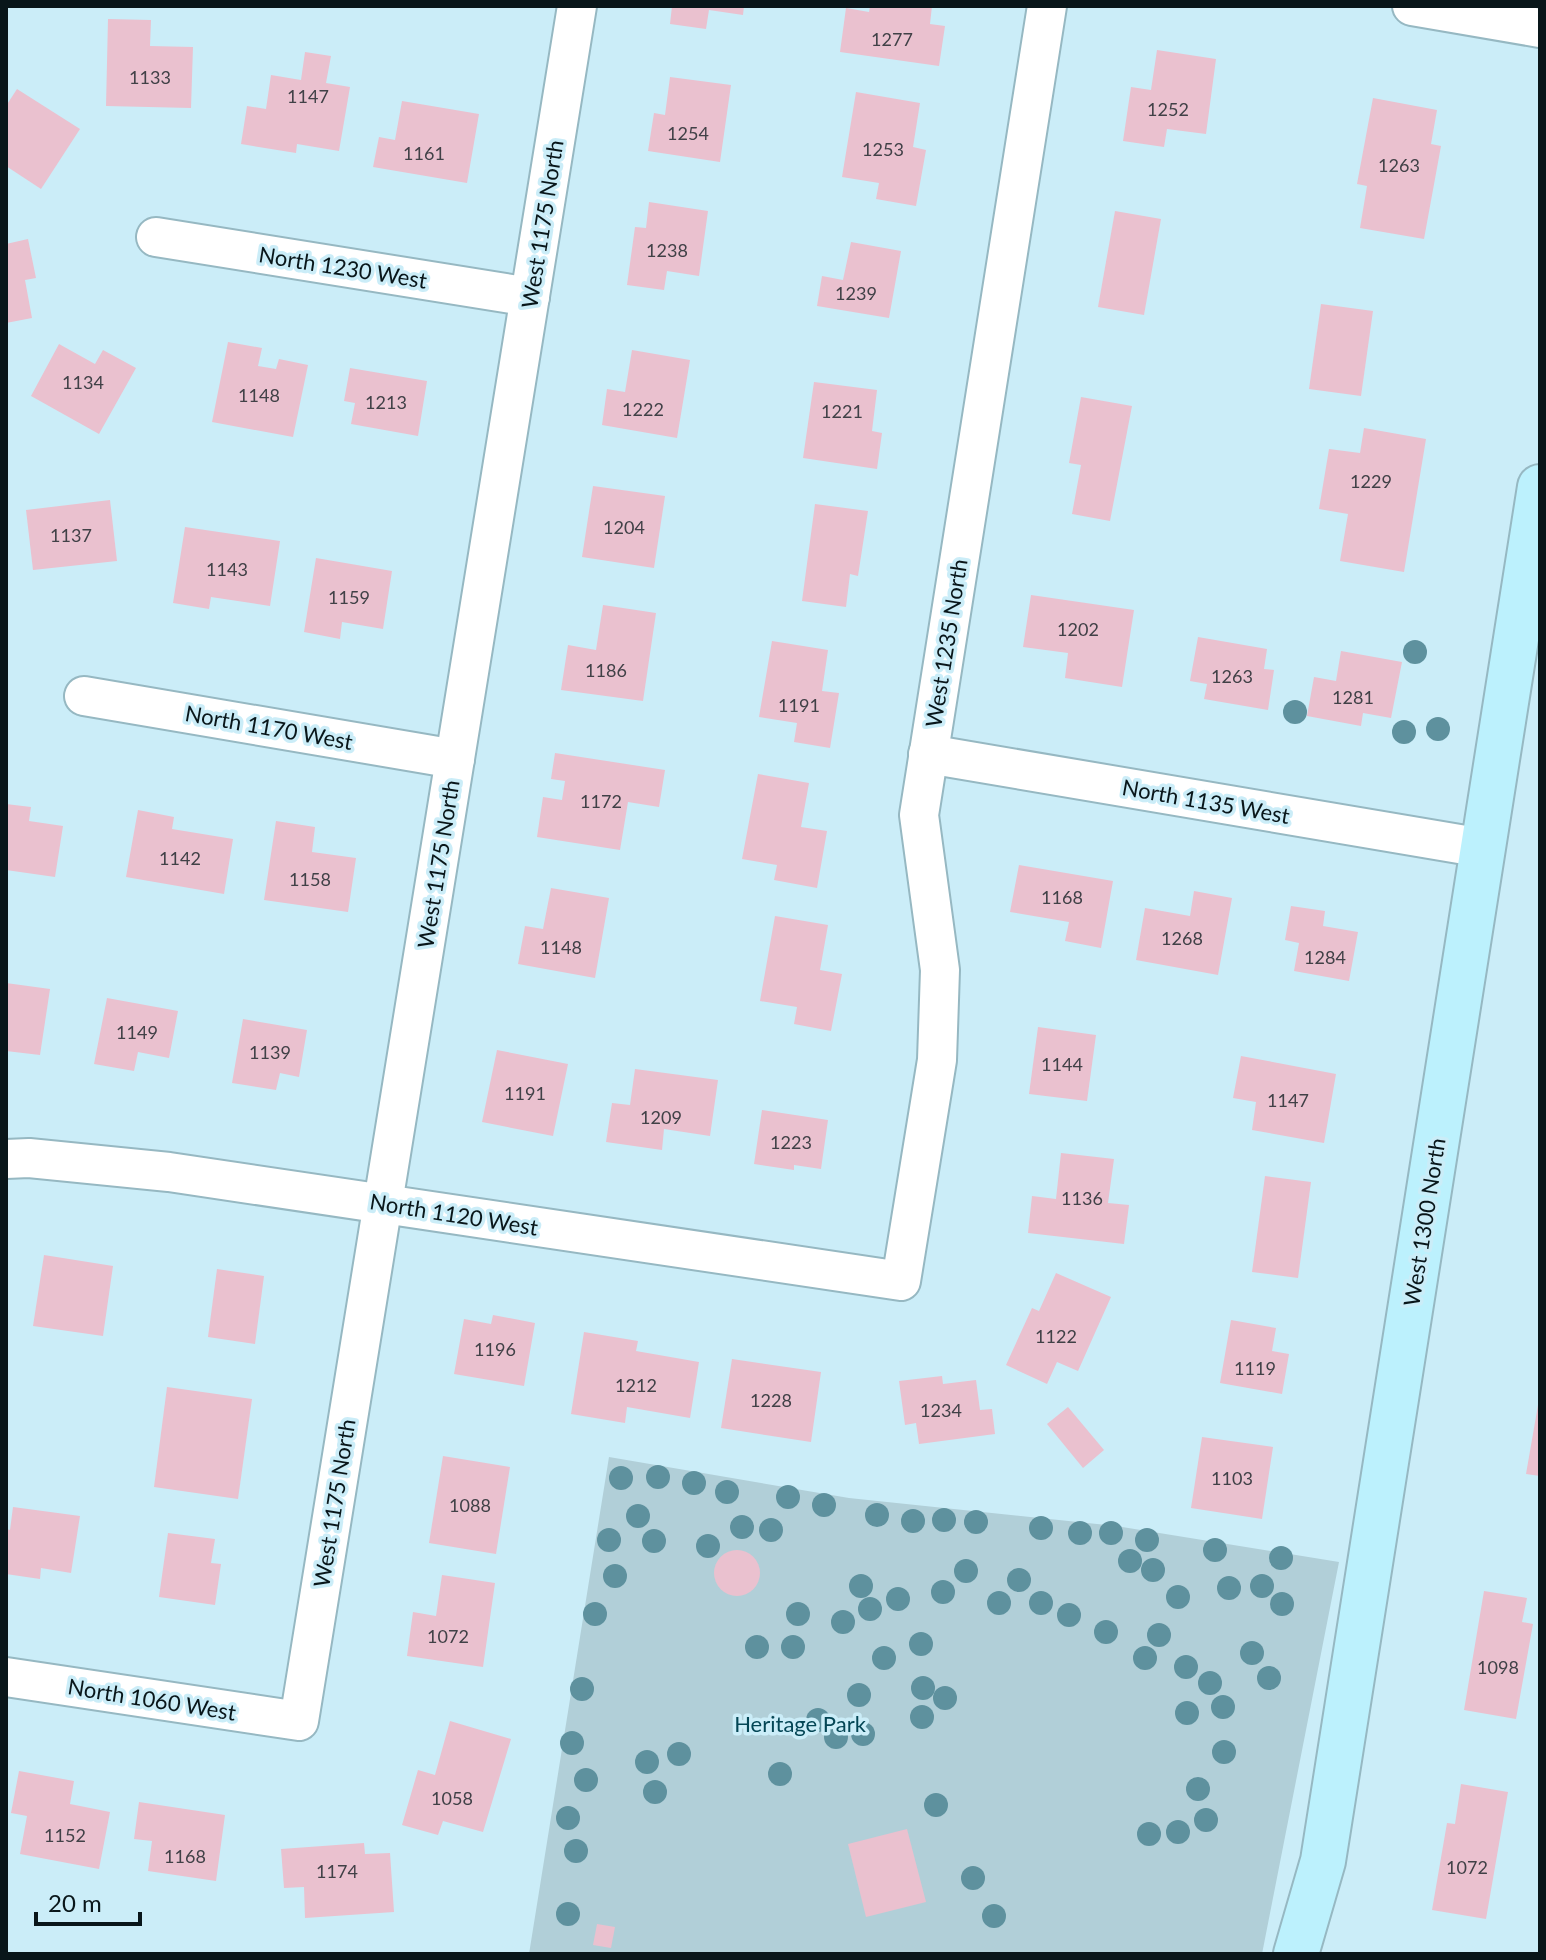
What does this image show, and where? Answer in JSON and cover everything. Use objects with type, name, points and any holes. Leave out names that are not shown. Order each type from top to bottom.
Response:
[{"type":"street","name":"West 1175 North","points":[[299,1721],[577,6]]},
{"type":"street","name":"West 1235 North","points":[[901,1281],[937,1060],[940,970],[919,815],[1047,6]]},
{"type":"street","points":[[1412,6],[1540,28]]},
{"type":"street","name":"North 1230 West","points":[[156,237],[530,297]]},
{"type":"street","name":"West 1300 North","points":[[1296,1954],[1323,1861],[1540,487]]},
{"type":"street","name":"North 1170 West","points":[[84,696],[455,759]]},
{"type":"street","name":"North 1135 West","points":[[928,754],[1483,848]]},
{"type":"street","name":"North 1120 West","points":[[6,1159],[29,1158],[169,1172],[901,1281]]},
{"type":"street","name":"North 1060 West","points":[[6,1677],[299,1721]]},
{"type":"green space","name":"Heritage Park","points":[[609,1457],[849,1498],[1116,1526],[1339,1562],[1262,1954],[529,1954]]},
{"type":"building","points":[[672,6],[744,6],[743,15],[709,10],[706,29],[670,24]]},
{"type":"building","points":[[870,6],[932,6],[930,24],[945,26],[939,66],[840,52],[846,8],[869,12]]},
{"type":"building","points":[[108,19],[151,20],[150,46],[193,47],[191,108],[106,106]]},
{"type":"building","points":[[1157,50],[1216,59],[1206,134],[1167,129],[1164,147],[1123,141],[1131,87],[1151,90]]},
{"type":"building","points":[[305,52],[331,56],[326,83],[350,87],[339,151],[297,144],[296,153],[241,144],[247,106],[266,109],[271,75],[301,80]]},
{"type":"building","points":[[670,77],[731,85],[720,162],[648,151],[654,113],[665,115]]},
{"type":"building","points":[[17,89],[80,129],[41,189],[6,166],[6,106]]},
{"type":"building","points":[[856,92],[920,103],[913,147],[926,150],[916,206],[876,199],[879,183],[842,177]]},
{"type":"building","points":[[1373,98],[1437,110],[1431,144],[1441,146],[1424,239],[1360,228],[1367,186],[1357,184]]},
{"type":"building","points":[[402,101],[479,114],[467,183],[373,167],[379,137],[395,140]]},
{"type":"building","points":[[649,202],[708,211],[699,276],[667,271],[664,290],[627,285],[635,227],[646,228]]},
{"type":"building","points":[[1115,211],[1161,219],[1144,315],[1098,307]]},
{"type":"building","points":[[28,239],[36,278],[25,280],[32,318],[6,323],[6,244]]},
{"type":"building","points":[[851,242],[901,251],[889,318],[817,306],[822,276],[843,280]]},
{"type":"building","points":[[1321,304],[1373,311],[1361,396],[1309,389]]},
{"type":"building","points":[[228,342],[262,348],[258,366],[276,369],[279,359],[308,365],[293,437],[212,422]]},
{"type":"building","points":[[59,344],[95,364],[103,350],[136,368],[99,434],[31,396]]},
{"type":"building","points":[[632,350],[690,360],[677,438],[602,425],[607,389],[625,392]]},
{"type":"building","points":[[350,368],[427,381],[418,436],[351,424],[355,403],[344,401]]},
{"type":"building","points":[[814,382],[877,390],[872,431],[882,433],[877,469],[803,458]]},
{"type":"building","points":[[1081,397],[1132,406],[1110,521],[1072,514],[1081,465],[1069,463]]},
{"type":"building","points":[[1364,428],[1426,439],[1404,572],[1340,561],[1348,514],[1319,509],[1329,449],[1360,453]]},
{"type":"building","points":[[593,486],[665,496],[654,568],[582,557]]},
{"type":"building","points":[[110,500],[117,561],[33,570],[26,510]]},
{"type":"building","points":[[815,504],[868,511],[858,576],[850,574],[846,607],[802,601]]},
{"type":"building","points":[[185,527],[280,541],[270,606],[211,597],[209,609],[173,603]]},
{"type":"building","points":[[316,558],[392,571],[383,629],[342,622],[340,639],[304,632]]},
{"type":"building","points":[[1031,595],[1134,610],[1122,687],[1065,678],[1068,653],[1023,647]]},
{"type":"building","points":[[603,605],[656,613],[643,701],[561,690],[568,645],[596,650]]},
{"type":"building","points":[[1198,637],[1267,649],[1264,669],[1274,670],[1268,710],[1204,699],[1207,684],[1190,681]]},
{"type":"building","points":[[772,641],[828,650],[822,691],[839,693],[830,748],[794,742],[797,723],[759,717]]},
{"type":"building","points":[[1341,651],[1402,662],[1391,718],[1363,713],[1361,726],[1307,716],[1314,677],[1336,681]]},
{"type":"building","points":[[555,753],[665,770],[659,807],[628,802],[620,850],[537,837],[543,797],[562,800],[565,781],[551,779]]},
{"type":"building","points":[[758,774],[809,783],[801,827],[827,831],[817,888],[774,880],[777,865],[742,859]]},
{"type":"building","points":[[6,804],[31,807],[29,821],[63,826],[55,877],[6,870]]},
{"type":"building","points":[[138,810],[174,817],[172,829],[233,839],[224,894],[126,877]]},
{"type":"building","points":[[276,821],[315,827],[312,852],[356,858],[348,912],[264,900]]},
{"type":"building","points":[[1019,865],[1113,881],[1101,948],[1065,941],[1069,922],[1010,912]]},
{"type":"building","points":[[551,888],[609,898],[595,978],[518,964],[525,926],[543,929]]},
{"type":"building","points":[[1194,891],[1232,898],[1218,975],[1136,960],[1145,908],[1190,916]]},
{"type":"building","points":[[1291,906],[1325,911],[1323,926],[1358,932],[1349,981],[1294,971],[1299,943],[1285,940]]},
{"type":"building","points":[[775,916],[828,925],[820,970],[842,974],[831,1031],[794,1024],[797,1007],[760,1001]]},
{"type":"building","points":[[6,983],[50,989],[40,1055],[6,1051]]},
{"type":"building","points":[[107,998],[178,1011],[169,1058],[138,1052],[134,1071],[94,1064]]},
{"type":"building","points":[[243,1019],[307,1030],[299,1077],[280,1073],[276,1090],[232,1083]]},
{"type":"building","points":[[1038,1027],[1096,1035],[1087,1101],[1029,1094]]},
{"type":"building","points":[[497,1050],[568,1064],[553,1136],[482,1122]]},
{"type":"building","points":[[1241,1056],[1336,1074],[1324,1143],[1252,1130],[1256,1102],[1233,1098]]},
{"type":"building","points":[[635,1069],[718,1080],[710,1136],[664,1129],[662,1150],[606,1142],[612,1103],[630,1105]]},
{"type":"building","points":[[762,1110],[828,1120],[821,1169],[794,1165],[794,1170],[754,1164]]},
{"type":"building","points":[[1061,1153],[1114,1159],[1108,1203],[1129,1205],[1124,1244],[1028,1233],[1032,1196],[1056,1199]]},
{"type":"building","points":[[1265,1176],[1311,1182],[1298,1278],[1252,1272]]},
{"type":"building","points":[[44,1255],[113,1266],[103,1336],[33,1326]]},
{"type":"building","points":[[217,1269],[264,1276],[255,1344],[208,1337]]},
{"type":"building","points":[[1056,1273],[1111,1297],[1078,1371],[1057,1362],[1047,1384],[1006,1365],[1032,1308],[1039,1311]]},
{"type":"building","points":[[493,1315],[535,1323],[524,1386],[454,1374],[464,1319],[491,1324]]},
{"type":"building","points":[[1231,1320],[1276,1328],[1272,1351],[1289,1354],[1282,1394],[1220,1383]]},
{"type":"building","points":[[584,1332],[638,1341],[636,1351],[699,1362],[690,1418],[627,1407],[625,1423],[571,1414]]},
{"type":"building","points":[[732,1359],[821,1372],[811,1442],[721,1428]]},
{"type":"building","points":[[942,1376],[943,1384],[976,1380],[980,1410],[992,1409],[995,1434],[919,1444],[916,1423],[905,1425],[899,1381]]},
{"type":"building","points":[[167,1387],[252,1399],[238,1499],[154,1487]]},
{"type":"building","points":[[1540,1405],[1540,1476],[1526,1474]]},
{"type":"building","points":[[1068,1407],[1104,1450],[1083,1468],[1047,1424]]},
{"type":"building","points":[[1202,1437],[1273,1447],[1262,1519],[1191,1508]]},
{"type":"building","points":[[443,1456],[510,1467],[496,1554],[429,1543]]},
{"type":"building","points":[[13,1507],[80,1516],[71,1573],[41,1568],[40,1579],[6,1574],[6,1529],[10,1530]]},
{"type":"building","points":[[168,1533],[215,1539],[211,1563],[221,1564],[215,1605],[159,1597]]},
{"type":"building","points":[[737,1550],[753,1557],[760,1573],[753,1589],[737,1596],[721,1589],[714,1573],[721,1557]]},
{"type":"building","points":[[442,1575],[495,1583],[483,1667],[407,1656],[413,1612],[436,1616]]},
{"type":"building","points":[[1484,1591],[1527,1598],[1522,1622],[1533,1624],[1516,1719],[1464,1710]]},
{"type":"building","points":[[450,1721],[511,1739],[483,1832],[443,1821],[438,1835],[402,1825],[418,1770],[435,1775]]},
{"type":"building","points":[[19,1771],[74,1781],[70,1804],[110,1812],[99,1869],[20,1854],[27,1816],[11,1813]]},
{"type":"building","points":[[1461,1784],[1508,1792],[1486,1919],[1432,1910],[1447,1823],[1455,1824]]},
{"type":"building","points":[[139,1802],[225,1815],[216,1881],[148,1871],[152,1841],[134,1839]]},
{"type":"building","points":[[907,1829],[926,1902],[866,1917],[848,1844]]},
{"type":"building","points":[[364,1843],[365,1854],[390,1853],[394,1912],[305,1918],[304,1887],[284,1888],[281,1849]]},
{"type":"building","points":[[597,1924],[615,1927],[611,1948],[593,1945]]}]
